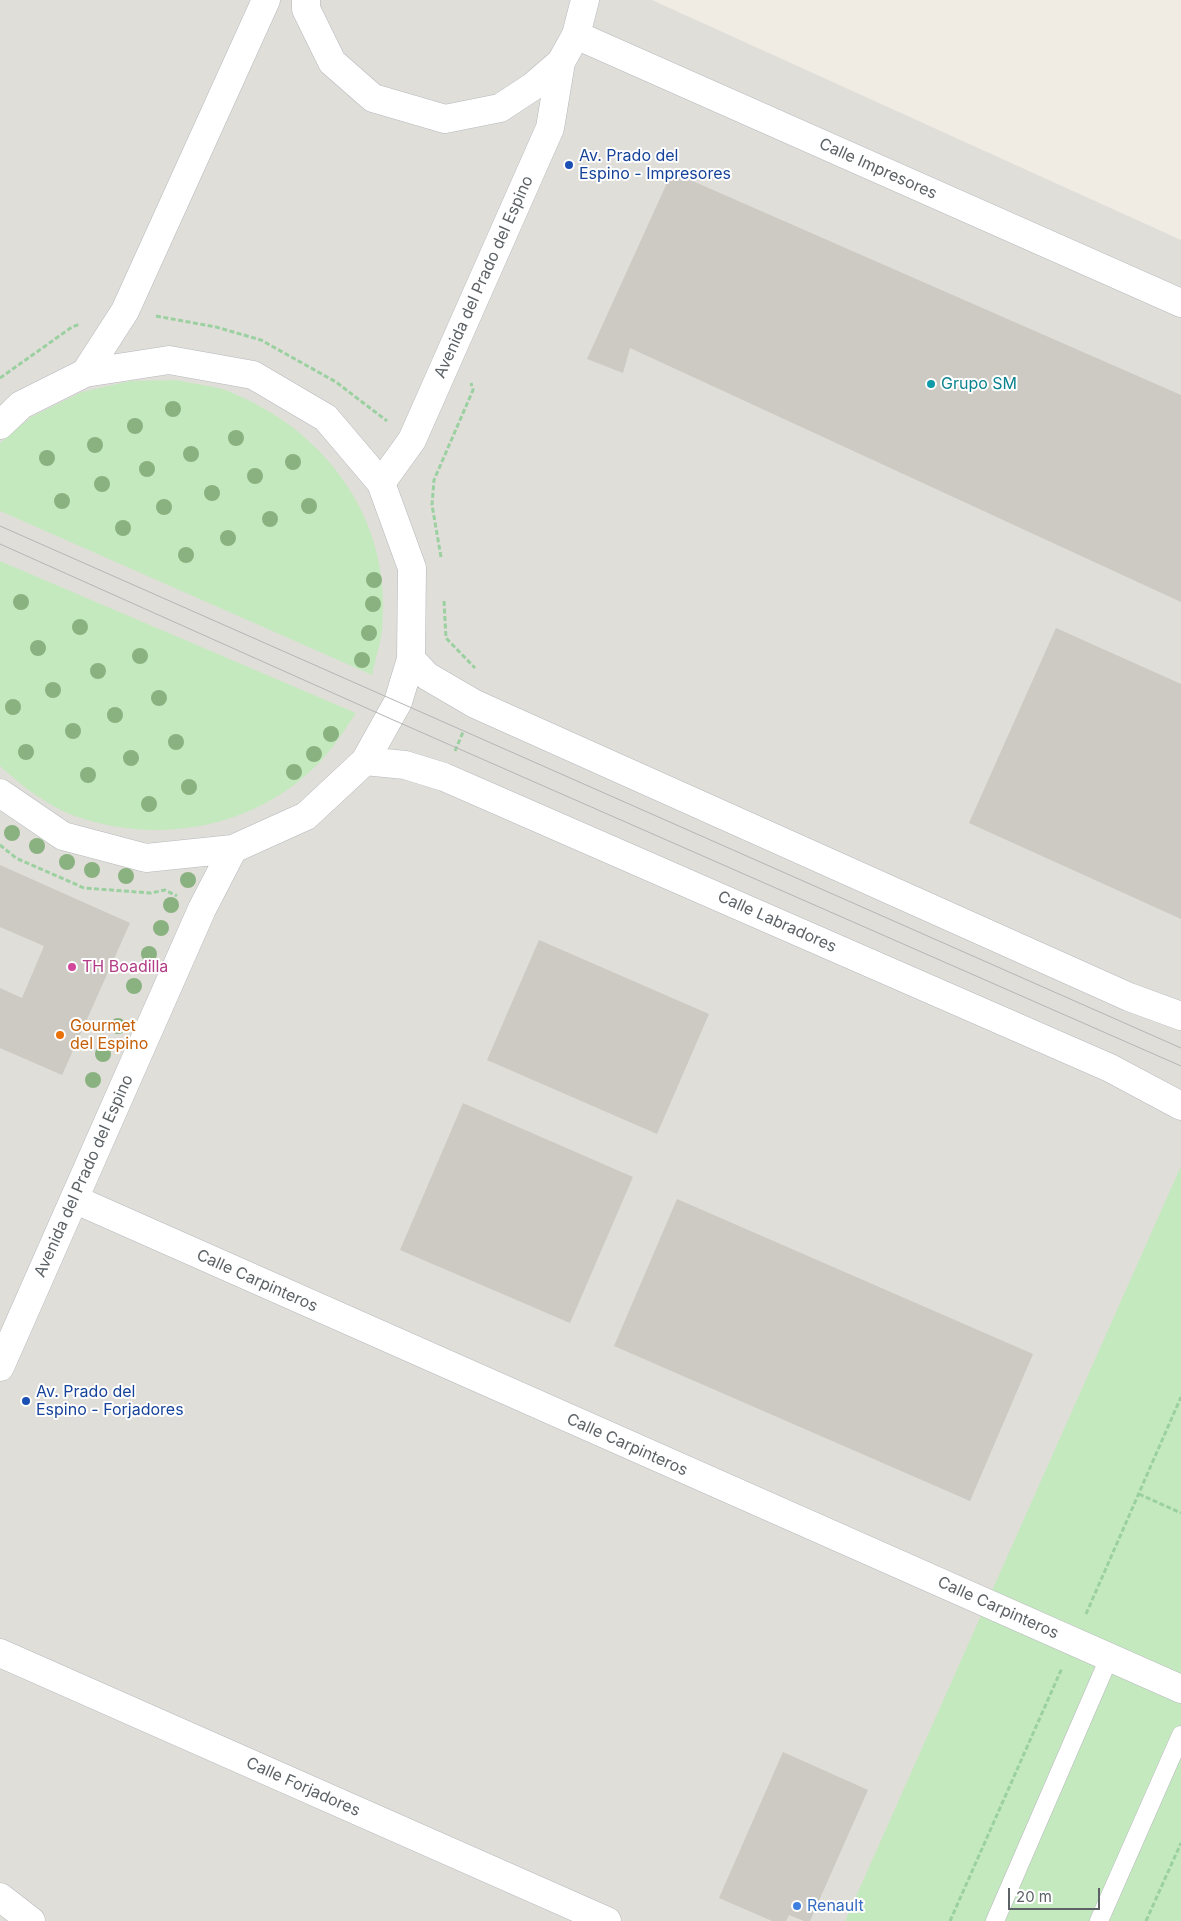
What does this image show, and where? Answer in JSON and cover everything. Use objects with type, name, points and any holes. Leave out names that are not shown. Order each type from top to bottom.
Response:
[{"type":"street","points":[[85,373],[125,310],[266,0]]},
{"type":"street","points":[[306,0],[306,9],[332,62],[373,98],[445,118],[500,108],[532,87],[561,62],[576,35],[585,0]]},
{"type":"street","name":"Calle Impresores","points":[[576,35],[1181,303]]},
{"type":"street","name":"Avenida del Prado del Espino","points":[[381,483],[412,440],[550,128],[561,62]]},
{"type":"street","points":[[0,425],[21,405],[85,373],[169,360],[253,375],[326,418],[381,483],[412,568],[411,659],[394,710],[365,761],[306,816],[233,849],[146,858],[63,836],[0,793]]},
{"type":"street","points":[[411,659],[427,676],[475,704],[1120,993],[1181,1016]]},
{"type":"street","name":"Calle Labradores","points":[[365,761],[405,765],[444,777],[1110,1068],[1181,1106]]},
{"type":"street","name":"Avenida del Prado del Espino","points":[[0,1367],[202,909],[233,849]]},
{"type":"street","name":"Calle Carpinteros","points":[[74,1199],[1181,1689]]},
{"type":"street","name":"Calle Forjadores","points":[[0,1653],[607,1921]]},
{"type":"street","points":[[0,1897],[31,1921]]},
{"type":"lane","points":[[995,1921],[1110,1658]]},
{"type":"lane","points":[[1098,1921],[1181,1734]]},
{"type":"path","points":[[442,562],[432,505],[434,480],[473,390],[470,380]]},
{"type":"path","points":[[444,600],[446,638],[484,677],[475,704],[444,777]]},
{"type":"path","points":[[0,845],[16,858],[84,888],[151,893],[165,890],[202,909]]},
{"type":"path","points":[[1138,1494],[1181,1513]]},
{"type":"path","points":[[1146,1921],[1181,1843]]},
{"type":"shaded area","points":[[0,0],[652,0],[1181,240],[1181,1921],[0,1921]]},
{"type":"green space","points":[[176,380],[225,390],[261,407],[293,428],[322,454],[346,483],[364,516],[377,552],[383,590],[382,631],[372,675],[0,511],[0,443],[31,417],[82,392],[130,381]]},
{"type":"green space","points":[[0,561],[356,713],[327,754],[306,775],[281,794],[254,809],[225,820],[195,827],[164,830],[133,829],[102,824],[72,815],[34,794],[0,766]]},
{"type":"green space","points":[[1181,1166],[1181,1921],[845,1921]]},
{"type":"building","name":"Grupo SM","points":[[672,172],[1181,395],[1181,602],[630,348],[623,373],[587,359]]},
{"type":"building","points":[[1056,628],[1181,684],[1181,919],[969,823]]},
{"type":"building","name":"TH Boadilla","points":[[0,865],[130,923],[62,1075],[0,1048],[0,988],[22,998],[44,946],[0,927]]},
{"type":"building","points":[[539,940],[709,1014],[657,1134],[487,1060]]},
{"type":"building","points":[[463,1103],[633,1177],[570,1323],[400,1250]]},
{"type":"building","points":[[677,1199],[1033,1354],[970,1501],[614,1346]]},
{"type":"building","points":[[783,1752],[868,1790],[810,1921],[804,1921],[789,1915],[786,1921],[772,1921],[719,1898]]},
{"type":"tram line","points":[[0,526],[1181,1048]]},
{"type":"tram line","points":[[0,544],[391,719],[1181,1066]]},
{"type":"place","name":"Av. Prado del Espino - Impresores","points":[[569,165]]},
{"type":"place","name":"Grupo SM","points":[[931,384]]},
{"type":"place","name":"TH Boadilla","points":[[72,967]]},
{"type":"place","name":"Gourmet del Espino","points":[[60,1035]]},
{"type":"place","name":"Av. Prado del Espino - Forjadores","points":[[26,1401]]},
{"type":"place","name":"Renault","points":[[797,1906]]}]
